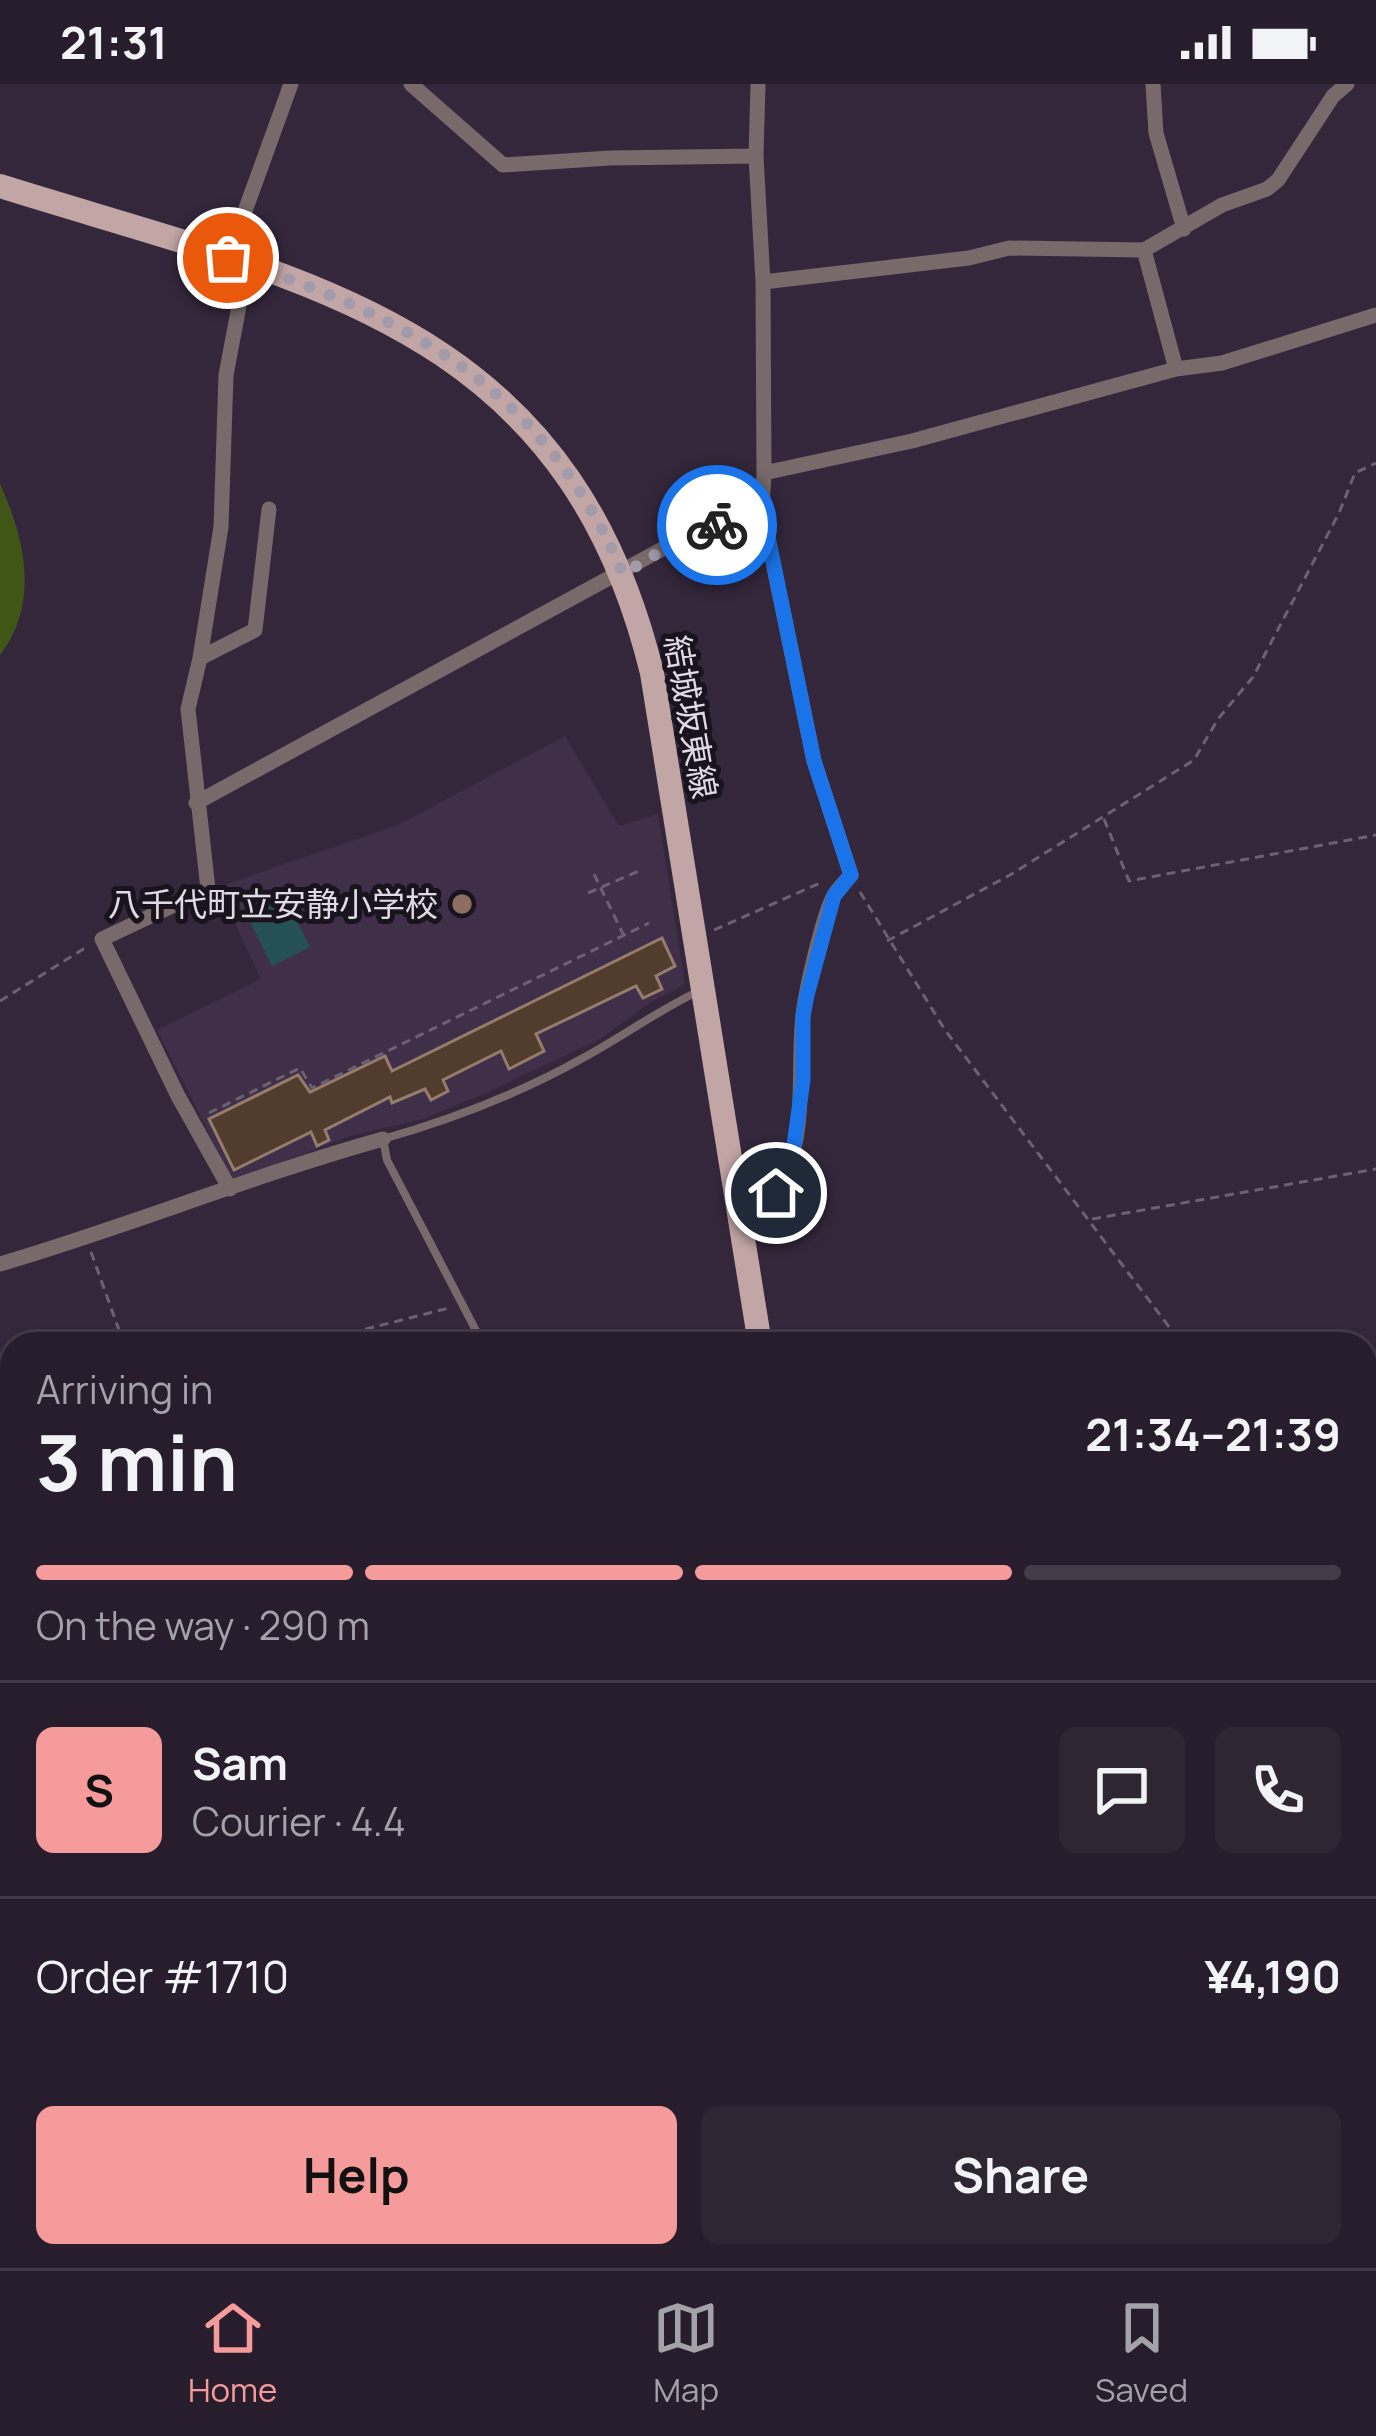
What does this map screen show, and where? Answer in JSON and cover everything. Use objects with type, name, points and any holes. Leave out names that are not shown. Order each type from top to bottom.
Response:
[{"type":"main road","name":"結城坂東線","points":[[0,186],[360,305],[408,331],[489,388],[518,413],[564,470],[623,574],[652,673],[758,1332]]},
{"type":"street","points":[[230,1189],[178,1096],[102,938],[208,889],[188,709],[221,526],[226,375],[238,261],[291,84]]},
{"type":"street","points":[[411,84],[503,165],[756,156]]},
{"type":"street","points":[[742,1218],[759,1210],[776,1193],[787,1171],[803,1080],[807,995],[834,896],[850,873],[814,761],[762,508],[764,282],[756,156],[758,84]]},
{"type":"street","points":[[1153,84],[1156,133],[1184,229]]},
{"type":"street","points":[[764,282],[969,258],[1009,248],[1144,250],[1222,205],[1267,189],[1347,84]]},
{"type":"street","points":[[1144,250],[1176,370]]},
{"type":"street","points":[[764,473],[912,441],[1176,370],[1222,363],[1376,315]]},
{"type":"street","points":[[196,803],[688,535],[762,508]]},
{"type":"street","points":[[200,658],[255,630],[268,509]]},
{"type":"street","points":[[0,1264],[86,1239],[300,1162],[383,1139]]},
{"type":"lane","points":[[477,1332],[387,1160],[383,1139],[490,1105],[704,989]]},
{"type":"path","points":[[887,941],[1010,875],[1194,760],[1218,719],[1253,677],[1340,513],[1355,473],[1376,463]]},
{"type":"path","points":[[1103,818],[1129,881],[1376,835]]},
{"type":"path","points":[[588,893],[641,870]]},
{"type":"path","points":[[695,938],[850,873],[944,1030],[1173,1332]]},
{"type":"path","points":[[594,874],[624,936]]},
{"type":"path","points":[[209,1113],[300,1068],[311,1088],[649,923]]},
{"type":"path","points":[[0,1001],[102,938]]},
{"type":"path","points":[[1090,1220],[1376,1168]]},
{"type":"path","points":[[86,1239],[120,1332]]},
{"type":"path","points":[[355,1332],[463,1305]]},
{"type":"shaded area","points":[[565,736],[619,826],[658,814],[685,984],[600,1039],[488,1092],[423,1119],[353,1135],[233,1181],[157,1030],[261,979],[218,887],[398,825]]},
{"type":"shaded area","points":[[280,887],[310,947],[272,966],[242,905]]},
{"type":"green space","points":[[0,484],[22,549],[24,593],[13,635],[0,655]]},
{"type":"building","points":[[662,938],[675,966],[656,976],[662,989],[643,998],[636,986],[536,1034],[544,1051],[509,1069],[501,1051],[443,1080],[448,1091],[431,1100],[425,1089],[392,1103],[390,1097],[325,1130],[329,1140],[317,1146],[311,1132],[234,1170],[209,1119],[298,1075],[310,1092],[385,1056],[392,1071]]},
{"type":"way so far","points":[[228,258],[360,305],[452,359],[489,388],[518,413],[564,470],[623,574],[688,535],[717,525]]},
{"type":"place","name":"八千代町立安静小学校","points":[[462,904]]},
{"type":"route","points":[[717,525],[762,508],[814,761],[851,875],[834,896],[807,995],[794,1145],[776,1193]]}]
